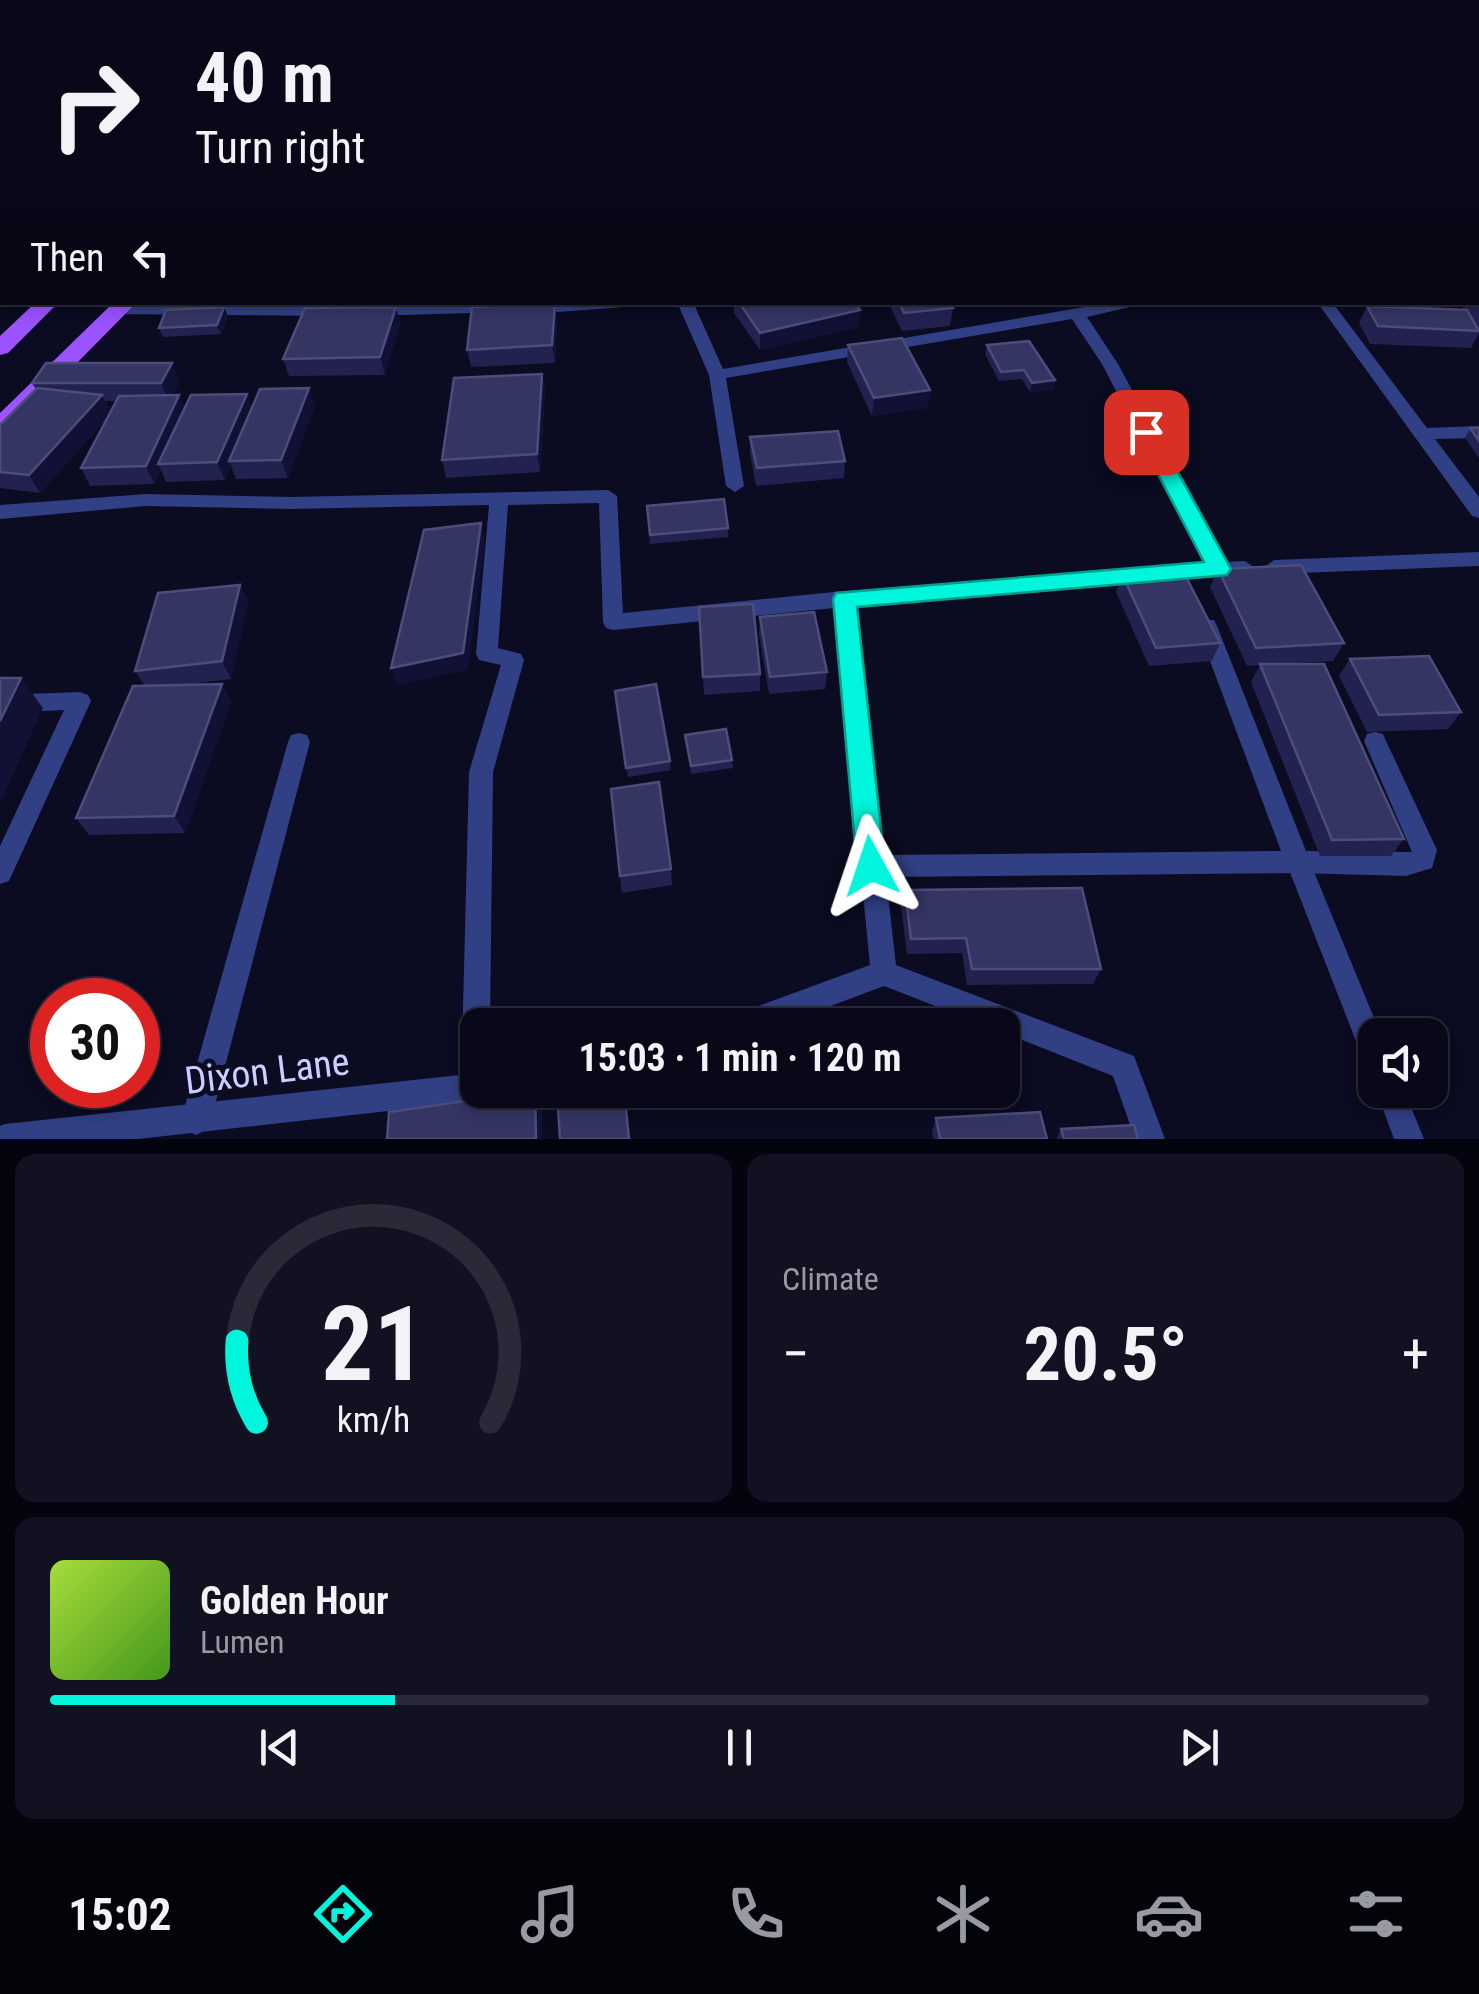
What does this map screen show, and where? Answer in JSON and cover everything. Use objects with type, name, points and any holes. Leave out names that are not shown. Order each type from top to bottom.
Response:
[{"type":"main road","points":[[0,348],[45,305]]},
{"type":"main road","points":[[0,427],[123,306]]},
{"type":"street","points":[[358,311],[601,305]]},
{"type":"street","points":[[686,305],[716,375],[735,486]]},
{"type":"street","points":[[716,375],[1127,305]]},
{"type":"street","points":[[1326,305],[1479,511]]},
{"type":"street","points":[[123,306],[338,311]]},
{"type":"street","points":[[1077,314],[1110,364],[1219,569]]},
{"type":"street","points":[[1423,434],[1479,432]]},
{"type":"street","points":[[0,512],[146,500],[291,502],[608,496],[613,622],[1219,569],[1479,559]]},
{"type":"street","points":[[477,1008],[481,772],[513,660],[487,654],[499,498]]},
{"type":"street","points":[[844,599],[884,973]]},
{"type":"street","points":[[1205,621],[1361,1018]]},
{"type":"street","points":[[0,704],[80,701],[0,873]]},
{"type":"street","points":[[196,1120],[299,742]]},
{"type":"street","points":[[871,866],[1298,862],[1406,865],[1423,860],[1425,850],[1375,742]]},
{"type":"street","points":[[790,1008],[884,973],[1124,1066],[1150,1139]]},
{"type":"street","name":"Dixon Lane","points":[[6,1139],[460,1089]]},
{"type":"street","points":[[1397,1108],[1409,1139]]},
{"type":"building","points":[[555,305],[552,345],[467,350],[472,307]]},
{"type":"building","points":[[741,305],[856,305],[860,310],[760,333]]},
{"type":"building","points":[[900,305],[953,308],[904,313]]},
{"type":"building","points":[[1367,306],[1467,310],[1479,331],[1378,326]]},
{"type":"building","points":[[224,307],[217,325],[159,328],[166,310]]},
{"type":"building","points":[[396,307],[380,357],[283,359],[305,308]]},
{"type":"building","points":[[902,338],[930,390],[874,398],[848,345]]},
{"type":"building","points":[[1029,341],[1055,380],[1032,383],[1024,370],[1001,372],[987,345]]},
{"type":"building","points":[[46,363],[172,363],[161,383],[32,383]]},
{"type":"building","points":[[542,374],[537,454],[442,460],[454,378]]},
{"type":"building","points":[[37,388],[102,395],[29,475],[0,472],[0,425]]},
{"type":"building","points":[[309,388],[281,460],[229,461],[260,389]]},
{"type":"building","points":[[247,394],[217,462],[158,464],[191,395]]},
{"type":"building","points":[[179,395],[146,466],[81,468],[119,396]]},
{"type":"building","points":[[838,431],[845,461],[757,468],[750,437]]},
{"type":"building","points":[[724,499],[728,528],[650,535],[647,506]]},
{"type":"building","points":[[481,523],[463,653],[391,668],[424,530]]},
{"type":"building","points":[[1301,565],[1344,643],[1256,648],[1218,569]]},
{"type":"building","points":[[1182,569],[1220,643],[1156,648],[1122,574]]},
{"type":"building","points":[[240,585],[222,661],[135,671],[158,593]]},
{"type":"building","points":[[753,604],[760,674],[703,677],[699,607]]},
{"type":"building","points":[[814,612],[827,672],[770,677],[760,617]]},
{"type":"building","points":[[1429,656],[1461,712],[1379,715],[1350,659]]},
{"type":"building","points":[[1260,664],[1324,664],[1404,839],[1332,840]]},
{"type":"building","points":[[0,678],[21,678],[0,721]]},
{"type":"building","points":[[222,684],[174,816],[76,818],[133,686]]},
{"type":"building","points":[[656,684],[670,761],[626,768],[615,691]]},
{"type":"building","points":[[726,729],[732,760],[691,766],[685,735]]},
{"type":"building","points":[[659,782],[671,869],[620,876],[611,789]]},
{"type":"building","points":[[1082,888],[1101,969],[972,969],[966,938],[911,939],[905,890]]},
{"type":"building","points":[[460,1102],[460,1108],[535,1108],[536,1139],[387,1139],[389,1112]]},
{"type":"building","points":[[558,1108],[626,1108],[629,1139],[560,1139]]},
{"type":"building","points":[[1040,1112],[1047,1139],[940,1139],[936,1118]]},
{"type":"building","points":[[1134,1125],[1138,1139],[1064,1139],[1061,1129]]},
{"type":"route","points":[[871,866],[844,599],[1219,569],[1146,432]]}]
